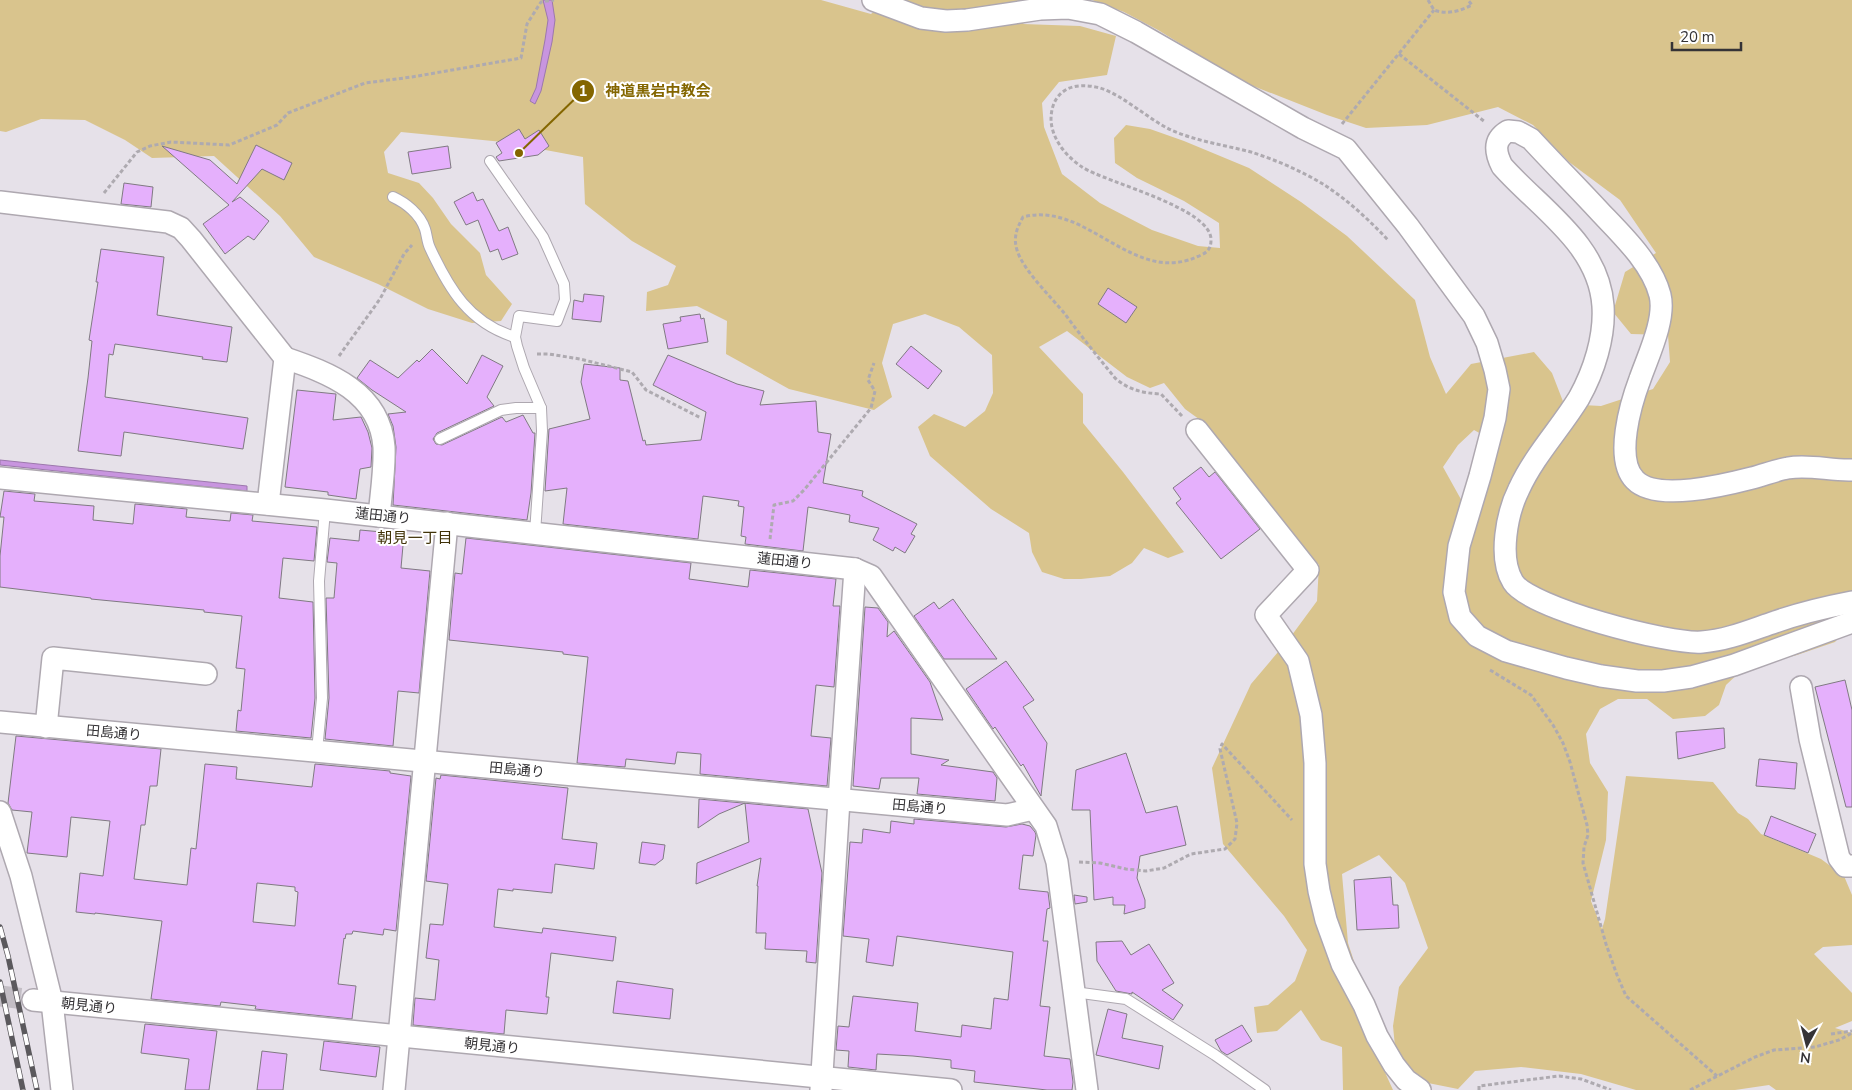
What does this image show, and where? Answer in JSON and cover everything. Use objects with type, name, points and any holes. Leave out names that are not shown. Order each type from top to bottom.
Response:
[{"type":"street","points":[[873,0],[921,18],[946,21],[1068,8],[1100,14],[1136,32],[1303,128],[1346,149],[1408,226],[1474,316],[1487,343],[1495,370],[1498,389],[1496,409],[1480,476],[1459,546],[1454,592],[1460,617],[1477,636],[1506,651],[1566,668],[1637,681],[1663,681],[1691,677],[1734,666],[1852,622]]},
{"type":"street","points":[[1852,470],[1796,466],[1751,478],[1662,491],[1648,488],[1636,482],[1628,468],[1625,455],[1626,440],[1636,389],[1660,319],[1661,297],[1656,284],[1647,267],[1614,226],[1531,139],[1518,132],[1508,131],[1502,135],[1496,144],[1497,154],[1502,166],[1563,226],[1585,254],[1594,270],[1600,287],[1603,305],[1603,326],[1599,346],[1580,396],[1549,440],[1519,488],[1511,508],[1507,525],[1506,562],[1514,584],[1523,592],[1538,600],[1601,622],[1672,640],[1688,642],[1702,642],[1724,638],[1803,613],[1852,602]]},
{"type":"street","points":[[0,202],[168,222],[181,228],[285,358],[337,378],[366,402],[380,425],[384,447],[379,516]]},
{"type":"street","points":[[268,504],[285,358]]},
{"type":"street","points":[[1197,430],[1308,570],[1266,614],[1298,661],[1311,715],[1315,763],[1315,864],[1319,891],[1326,920],[1342,964],[1364,1005],[1377,1036],[1394,1065],[1406,1080],[1420,1090]]},
{"type":"street","name":"蓮田通り","points":[[0,478],[326,510],[855,569]]},
{"type":"street","points":[[394,1090],[447,523]]},
{"type":"street","points":[[822,1084],[855,569],[871,576],[1046,826],[1058,862],[1087,1090]]},
{"type":"street","points":[[46,726],[53,658],[206,674]]},
{"type":"street","points":[[1801,687],[1810,739],[1839,858],[1845,866],[1852,866]]},
{"type":"street","name":"田島通り","points":[[0,722],[1007,815],[1034,809]]},
{"type":"street","points":[[0,812],[21,876],[42,1001],[62,1090]]},
{"type":"street","name":"朝見通り","points":[[42,1001],[400,1036],[822,1084],[951,1090]]},
{"type":"lane","points":[[490,161],[543,237],[564,284],[564,300],[557,321],[518,316],[515,337],[524,368],[541,408],[542,431],[536,533]]},
{"type":"lane","points":[[393,196],[414,211],[424,227],[428,245],[450,288],[487,325],[515,337]]},
{"type":"lane","points":[[440,439],[501,410],[541,408]]},
{"type":"lane","points":[[316,751],[322,698],[319,581],[326,510]]},
{"type":"lane","points":[[1074,992],[1126,999],[1265,1090]]},
{"type":"path","points":[[95,213],[96,204],[136,152],[150,146],[171,142],[229,145],[277,125],[288,113],[365,82],[412,77],[521,58],[527,24],[541,2],[554,0]]},
{"type":"path","points":[[1428,0],[1434,10]]},
{"type":"path","points":[[1434,10],[1447,12],[1464,9],[1472,5],[1468,0]]},
{"type":"path","points":[[1329,140],[1434,10]]},
{"type":"path","points":[[1399,54],[1502,135]]},
{"type":"path","points":[[1197,430],[1161,394],[1146,393],[1125,387],[1115,378],[1040,285],[1017,251],[1015,238],[1017,227],[1023,217],[1035,214],[1051,214],[1068,219],[1137,256],[1161,263],[1174,263],[1199,256],[1208,252],[1211,243],[1211,234],[1208,228],[1198,218],[1171,204],[1101,177],[1081,166],[1070,156],[1059,144],[1052,122],[1053,107],[1059,95],[1072,87],[1090,86],[1101,89],[1172,130],[1253,153],[1294,169],[1326,186],[1367,218],[1392,244]]},
{"type":"path","points":[[328,374],[345,346],[380,298],[404,254],[426,232]]},
{"type":"path","points":[[522,359],[539,354],[549,354],[580,359],[632,372],[646,390],[701,418]]},
{"type":"path","points":[[767,559],[774,505],[793,501],[799,496],[871,408],[875,391],[868,380],[874,363]]},
{"type":"path","points":[[1483,666],[1531,695],[1554,725],[1563,743],[1587,825],[1588,835],[1584,847],[1583,863],[1616,975],[1626,996],[1717,1076]]},
{"type":"path","points":[[1058,862],[1100,862],[1126,869],[1146,871],[1164,868],[1191,854],[1225,849],[1235,839],[1237,823],[1220,750],[1222,744],[1308,838],[1315,840]]},
{"type":"path","points":[[1690,1090],[1755,1057],[1774,1050],[1815,1047],[1839,1040],[1852,1032]]},
{"type":"path","points":[[1831,1034],[1852,1032]]},
{"type":"path","points":[[1479,1090],[1479,1086],[1559,1076],[1581,1079],[1611,1090]]},
{"type":"shaded area","points":[[0,0],[821,0],[871,14],[887,0],[1041,0],[1023,24],[1080,26],[1116,36],[1107,75],[1059,82],[1042,103],[1044,127],[1062,174],[1100,203],[1152,230],[1198,246],[1220,248],[1219,223],[1184,201],[1137,178],[1115,163],[1114,138],[1126,125],[1150,129],[1184,141],[1249,168],[1301,202],[1347,236],[1415,300],[1430,357],[1446,394],[1471,364],[1534,352],[1552,373],[1564,404],[1601,406],[1653,389],[1670,362],[1668,335],[1631,334],[1613,312],[1625,272],[1656,253],[1620,200],[1569,162],[1533,125],[1498,107],[1427,125],[1366,128],[1243,82],[1158,30],[1124,12],[1092,0],[1852,0],[1852,622],[1835,642],[1797,655],[1743,669],[1726,685],[1719,705],[1705,716],[1673,719],[1647,699],[1618,699],[1600,709],[1586,734],[1590,763],[1608,792],[1606,840],[1591,901],[1602,929],[1626,776],[1713,782],[1738,813],[1748,819],[1761,834],[1821,859],[1844,876],[1852,895],[1852,945],[1823,947],[1814,954],[1852,993],[1852,1021],[1835,1028],[1852,1033],[1852,1090],[1776,1090],[1769,1085],[1735,1090],[1636,1090],[1581,1074],[1521,1067],[1475,1071],[1458,1089],[1423,1082],[1396,1057],[1393,1026],[1399,987],[1428,948],[1405,883],[1379,855],[1342,874],[1348,943],[1368,1004],[1383,1068],[1393,1090],[1343,1090],[1342,1047],[1321,1040],[1301,1010],[1277,1031],[1257,1033],[1254,1007],[1268,1005],[1295,981],[1307,950],[1284,916],[1223,844],[1212,768],[1251,684],[1289,639],[1317,601],[1319,565],[1203,422],[1185,409],[1164,383],[1150,388],[1127,377],[1067,331],[1039,347],[1083,394],[1083,423],[1184,552],[1168,558],[1144,548],[1132,563],[1110,576],[1064,579],[1042,572],[1032,552],[1029,533],[991,509],[930,456],[918,427],[934,414],[965,427],[985,411],[993,393],[992,355],[959,327],[925,314],[893,324],[882,363],[892,397],[874,410],[789,389],[726,354],[727,321],[697,306],[646,311],[647,292],[668,285],[676,266],[632,241],[585,204],[583,157],[503,142],[401,132],[384,152],[388,173],[419,183],[433,198],[451,224],[480,253],[486,275],[512,304],[501,321],[472,323],[428,309],[378,284],[314,257],[280,216],[214,156],[152,158],[125,140],[85,120],[41,119],[6,132],[0,131]],"holes":[[[1474,430],[1499,444],[1463,503],[1443,467],[1458,445]]]},
{"type":"shaded area","points":[[543,0],[552,0],[555,20],[541,91],[535,104],[530,101],[536,88],[548,20]]},
{"type":"shaded area","points":[[0,460],[247,486],[247,491],[0,465]]},
{"type":"building","points":[[519,129],[525,139],[539,130],[549,146],[538,155],[499,161],[496,157],[502,153],[496,143]]},
{"type":"building","points":[[256,145],[292,163],[284,180],[262,169],[232,202],[240,197],[269,221],[254,240],[248,236],[225,254],[203,224],[229,205],[162,146],[210,160],[237,184]]},
{"type":"building","points":[[448,146],[451,168],[412,174],[408,152]]},
{"type":"building","points":[[124,183],[153,187],[151,207],[121,204]]},
{"type":"building","points":[[473,192],[477,201],[483,199],[499,231],[508,227],[518,254],[502,260],[498,249],[490,252],[478,220],[466,225],[454,202]]},
{"type":"building","points":[[101,249],[164,257],[157,315],[232,327],[227,362],[115,344],[113,355],[109,354],[105,397],[248,418],[243,449],[124,432],[121,456],[78,451],[88,378],[92,341],[89,340]]},
{"type":"building","points":[[1108,288],[1137,307],[1126,323],[1098,304]]},
{"type":"building","points":[[584,294],[604,296],[601,322],[572,319],[574,300],[583,302]]},
{"type":"building","points":[[700,314],[701,319],[704,318],[708,342],[668,349],[663,324],[681,321],[680,317]]},
{"type":"building","points":[[911,346],[942,371],[928,389],[896,364]]},
{"type":"building","points":[[432,349],[467,384],[482,355],[503,366],[487,397],[494,406],[437,433],[433,439],[436,444],[442,445],[502,417],[506,422],[523,415],[533,433],[535,433],[531,493],[527,520],[393,505],[396,447],[393,426],[388,414],[406,412],[357,378],[370,360],[398,378]]},
{"type":"building","points":[[668,355],[737,384],[764,391],[760,405],[816,401],[818,432],[831,434],[823,483],[863,491],[862,496],[917,524],[911,534],[915,536],[905,553],[895,547],[893,551],[873,540],[879,528],[849,522],[850,515],[808,507],[803,551],[745,544],[746,537],[741,536],[744,507],[738,506],[739,501],[703,496],[698,539],[563,524],[567,488],[545,491],[549,429],[590,419],[581,382],[584,364],[620,368],[620,380],[628,381],[643,441],[645,440],[646,445],[701,440],[706,412],[653,385]]},
{"type":"building","points":[[297,390],[336,394],[333,420],[361,417],[368,432],[372,448],[371,467],[360,469],[356,499],[328,495],[328,492],[285,487]]},
{"type":"building","points":[[1201,467],[1209,477],[1215,472],[1260,529],[1221,559],[1176,503],[1181,499],[1173,488]]},
{"type":"building","points":[[4,491],[35,494],[34,501],[94,506],[93,520],[133,524],[135,504],[187,509],[186,517],[230,521],[231,513],[253,515],[252,521],[317,527],[314,561],[283,558],[279,598],[313,602],[315,698],[311,738],[236,731],[238,710],[241,711],[245,669],[236,668],[242,616],[0,587],[0,556],[4,517],[0,517]]},
{"type":"building","points":[[360,530],[404,534],[401,568],[430,571],[419,693],[398,691],[393,746],[325,739],[329,698],[326,598],[334,598],[337,563],[327,562],[330,538],[359,541]]},
{"type":"building","points":[[466,538],[691,563],[689,579],[748,587],[750,570],[836,579],[833,606],[840,606],[834,687],[816,685],[811,736],[831,738],[827,786],[700,774],[701,754],[677,752],[675,764],[626,759],[625,767],[577,763],[588,657],[563,654],[563,652],[449,640],[455,573],[462,574]]},
{"type":"building","points":[[953,599],[997,659],[944,659],[914,616],[934,602],[939,609]]},
{"type":"building","points":[[865,607],[878,608],[888,622],[887,637],[894,631],[930,682],[943,720],[911,718],[911,754],[949,760],[941,765],[993,772],[997,778],[995,801],[917,794],[919,778],[881,778],[879,789],[853,786]]},
{"type":"building","points":[[1006,661],[1034,700],[1023,707],[1047,743],[1041,796],[1023,764],[1021,766],[995,727],[993,729],[966,689]]},
{"type":"building","points":[[1845,680],[1852,710],[1852,807],[1846,807],[1815,687]]},
{"type":"building","points":[[1724,728],[1725,748],[1678,759],[1676,732]]},
{"type":"building","points":[[16,736],[161,749],[157,786],[150,786],[145,825],[141,825],[134,879],[187,885],[191,848],[196,849],[205,764],[237,767],[236,779],[312,787],[315,764],[390,771],[390,773],[411,776],[396,931],[384,929],[383,935],[353,931],[352,934],[346,934],[344,938],[338,984],[356,986],[352,1019],[255,1009],[256,1006],[221,1002],[220,1006],[151,999],[162,921],[76,912],[80,873],[103,876],[110,821],[71,817],[67,857],[27,853],[32,812],[12,810],[8,803]],"holes":[[[257,883],[295,887],[295,891],[298,892],[295,926],[253,922]]]},
{"type":"building","points":[[1126,753],[1146,813],[1177,806],[1186,845],[1140,856],[1137,878],[1145,900],[1145,908],[1124,914],[1125,905],[1113,905],[1113,897],[1094,900],[1090,810],[1072,810],[1076,770]]},
{"type":"building","points":[[1759,759],[1797,763],[1795,789],[1756,786]]},
{"type":"building","points":[[441,775],[568,788],[562,839],[597,843],[594,869],[555,864],[552,893],[498,889],[494,927],[542,933],[543,928],[616,937],[613,961],[551,953],[546,997],[549,997],[547,1014],[506,1010],[504,1034],[413,1025],[415,998],[435,1000],[439,960],[426,958],[430,924],[443,925],[448,884],[426,881],[436,778],[440,779]]},
{"type":"building","points":[[699,799],[745,803],[719,814],[698,828]]},
{"type":"building","points":[[745,803],[808,809],[822,873],[816,963],[806,962],[807,951],[765,949],[766,933],[756,933],[757,886],[761,858],[696,884],[697,863],[749,842]]},
{"type":"building","points":[[1771,816],[1816,834],[1808,853],[1764,835]]},
{"type":"building","points":[[914,819],[1006,827],[1022,824],[1030,826],[1035,832],[1033,856],[1023,855],[1019,889],[1048,892],[1050,908],[1047,909],[1043,941],[1048,941],[1040,1006],[1050,1007],[1044,1056],[1070,1059],[1073,1082],[1072,1090],[1047,1090],[974,1082],[975,1071],[951,1068],[951,1060],[913,1056],[877,1054],[876,1070],[848,1067],[849,1051],[836,1050],[838,1026],[849,1027],[853,996],[918,1003],[915,1031],[961,1037],[962,1025],[991,1029],[994,998],[1008,1000],[1013,952],[897,936],[893,966],[866,962],[869,939],[843,936],[850,842],[862,843],[863,829],[890,833],[891,821],[914,824]]},
{"type":"building","points":[[642,842],[665,845],[663,859],[655,865],[639,863]]},
{"type":"building","points":[[1391,877],[1393,905],[1398,905],[1399,928],[1357,930],[1354,880]]},
{"type":"building","points":[[1074,895],[1087,897],[1087,902],[1075,904]]},
{"type":"building","points":[[1122,941],[1131,955],[1149,944],[1174,983],[1162,990],[1183,1005],[1173,1020],[1132,992],[1132,994],[1116,991],[1097,961],[1096,942]]},
{"type":"building","points":[[617,981],[673,989],[670,1019],[613,1013]]},
{"type":"building","points":[[1108,1009],[1127,1014],[1122,1038],[1163,1046],[1159,1069],[1096,1055]]},
{"type":"building","points":[[145,1024],[217,1031],[209,1090],[185,1090],[189,1059],[141,1053]]},
{"type":"building","points":[[1242,1025],[1252,1041],[1227,1055],[1221,1051],[1215,1040]]},
{"type":"building","points":[[324,1041],[380,1047],[376,1077],[320,1070]]},
{"type":"building","points":[[262,1051],[287,1054],[283,1090],[257,1090]]},
{"type":"tunnel","points":[[0,996],[33,1000]]},
{"type":"railway","points":[[0,927],[37,1090]]},
{"type":"railway","points":[[0,982],[23,1090]]},
{"type":"place","name":"神道黒岩中教会","points":[[519,153]]},
{"type":"district","name":"朝見一丁目","points":[[415,538]]}]
